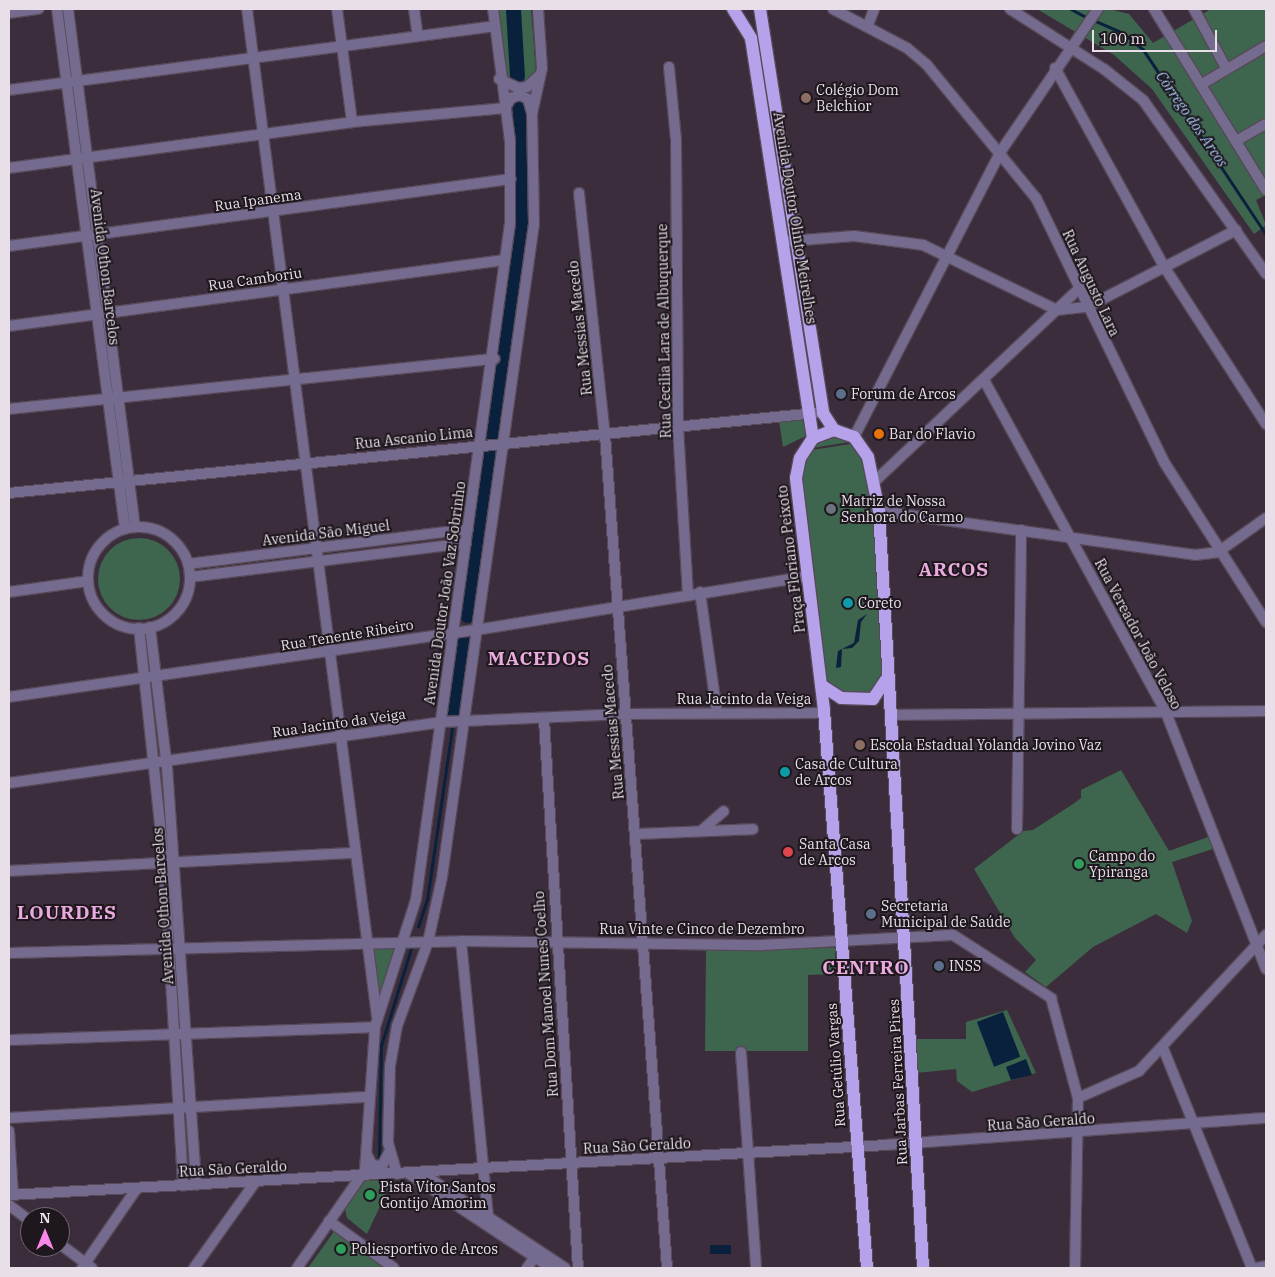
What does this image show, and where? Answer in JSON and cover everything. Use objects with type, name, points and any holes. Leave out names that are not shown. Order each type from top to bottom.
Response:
[{"type":"main road","name":"Avenida Doutor Olinto Meirelhes","points":[[733,9],[752,38],[775,144]]},
{"type":"main road","name":"Avenida Doutor Olinto Meirelhes","points":[[760,9],[775,144],[817,413],[813,438]]},
{"type":"main road","name":"Avenida Doutor Olinto Meirelhes","points":[[817,413],[834,430]]},
{"type":"main road","points":[[813,438],[834,430],[854,437],[875,481],[879,511],[886,677],[891,713]]},
{"type":"main road","name":"Praça Floriano Peixoto","points":[[813,438],[800,458],[796,478],[824,711]]},
{"type":"main road","points":[[822,685],[841,698],[873,698],[882,692],[886,677]]},
{"type":"main road","points":[[824,711],[836,702],[878,702],[891,713]]},
{"type":"main road","name":"Rua Getúlio Vargas","points":[[824,711],[867,1268]]},
{"type":"main road","name":"Rua Jarbas Ferreira Pires","points":[[891,713],[923,1268]]},
{"type":"street","points":[[9,13],[39,9]]},
{"type":"street","name":"Avenida Othon Barcelos","points":[[58,9],[72,82],[92,235],[102,314],[108,399],[124,529]]},
{"type":"street","name":"Avenida Othon Barcelos","points":[[68,9],[72,82]]},
{"type":"street","points":[[9,1040],[180,1034],[376,1023],[344,736],[317,548],[247,9]]},
{"type":"street","points":[[337,9],[352,122]]},
{"type":"street","points":[[414,9],[418,36]]},
{"type":"street","name":"Avenida Doutor João Vaz Sobrinho","points":[[361,1175],[366,1150],[368,1097],[376,1023],[405,943],[441,722],[494,359],[505,260],[511,178],[493,9]]},
{"type":"street","points":[[366,1150],[368,1161],[377,1166],[386,1163],[389,1151],[390,1066],[397,1026],[428,942],[465,721],[501,445],[534,224],[532,114],[542,68],[538,9]]},
{"type":"street","name":"Rua Augusto Lara","points":[[833,9],[868,25],[907,48],[927,65],[1000,151],[1036,198],[1087,307],[1164,462],[1218,552],[1266,622]]},
{"type":"street","points":[[868,25],[874,9]]},
{"type":"street","points":[[1010,9],[1070,47],[1143,100],[1266,274]]},
{"type":"street","points":[[854,437],[1000,151],[1076,38],[1098,9]]},
{"type":"street","points":[[1154,9],[1266,190]]},
{"type":"street","points":[[1194,9],[1226,68]]},
{"type":"street","points":[[9,90],[494,26]]},
{"type":"street","points":[[1202,84],[1226,68],[1266,46]]},
{"type":"street","name":"Rua Cecilia Lara de Albuquerque","points":[[669,67],[676,140],[678,427],[688,594]]},
{"type":"street","points":[[499,79],[509,86],[527,87],[542,68]]},
{"type":"street","points":[[1056,68],[1165,268],[1266,424]]},
{"type":"street","points":[[9,168],[352,122],[505,108],[511,98],[520,95],[528,99],[532,114]]},
{"type":"street","points":[[1236,141],[1266,124]]},
{"type":"street","name":"Rua Ipanema","points":[[9,246],[273,212],[511,178]]},
{"type":"street","name":"Rua Messias Macedo","points":[[580,193],[605,435],[616,606],[646,943],[667,1268]]},
{"type":"street","points":[[790,241],[890,239],[923,245],[1056,310],[1087,307],[1236,230]]},
{"type":"street","name":"Rua Camboriu","points":[[9,326],[505,260]]},
{"type":"street","points":[[875,481],[1079,290]]},
{"type":"street","name":"Avenida Othon Barcelos","points":[[102,314],[118,398],[135,527]]},
{"type":"street","points":[[9,409],[494,359]]},
{"type":"street","name":"Rua Vereador João Veloso","points":[[984,380],[1165,710],[1266,969]]},
{"type":"street","name":"Rua Ascanio Lima","points":[[9,493],[817,413]]},
{"type":"street","points":[[879,511],[1195,555],[1218,552],[1266,518]]},
{"type":"street","points":[[135,527],[149,528],[173,540],[188,564],[190,577],[178,609],[150,627],[139,628],[110,619],[99,609],[88,581],[97,548],[124,529],[135,527]]},
{"type":"street","name":"Avenida São Miguel","points":[[188,564],[468,529]]},
{"type":"street","points":[[1017,829],[1021,530]]},
{"type":"street","name":"Avenida São Miguel","points":[[190,577],[466,543]]},
{"type":"street","name":"Rua Tenente Ribeiro","points":[[9,697],[331,652],[808,576]]},
{"type":"street","points":[[9,592],[88,581]]},
{"type":"street","points":[[700,592],[717,713]]},
{"type":"street","name":"Avenida Othon Barcelos","points":[[150,627],[167,761],[169,863]]},
{"type":"street","name":"Avenida Othon Barcelos","points":[[139,628],[169,863],[176,946],[184,1185]]},
{"type":"street","points":[[891,713],[1019,714],[1165,710],[1266,711]]},
{"type":"street","name":"Rua Jacinto da Veiga","points":[[9,784],[441,722],[625,714],[824,711]]},
{"type":"street","name":"Rua Dom Manoel Nunes Coelho","points":[[544,718],[556,941],[578,1268]]},
{"type":"street","points":[[700,831],[724,811]]},
{"type":"street","points":[[636,834],[753,829]]},
{"type":"street","points":[[9,871],[356,854]]},
{"type":"street","name":"Rua Vinte e Cinco de Dezembro","points":[[9,953],[176,946],[461,941],[646,943],[842,941],[905,936],[953,935],[1044,990],[1051,998],[1078,1098],[1079,1133],[1074,1268]]},
{"type":"street","points":[[1078,1098],[1139,1071],[1266,935]]},
{"type":"street","points":[[461,941],[488,1222]]},
{"type":"street","name":"Avenida Othon Barcelos","points":[[180,1034],[191,1107],[196,1185]]},
{"type":"street","points":[[1162,1048],[1254,1268],[1266,1266]]},
{"type":"street","points":[[741,1052],[756,1268]]},
{"type":"street","points":[[9,1118],[368,1097]]},
{"type":"street","name":"Rua São Geraldo","points":[[10,1199],[184,1185],[1079,1133],[1266,1118]]},
{"type":"street","points":[[9,1131],[10,1199],[20,1210]]},
{"type":"street","points":[[389,1151],[397,1174]]},
{"type":"street","points":[[420,1172],[551,1268]]},
{"type":"street","points":[[408,1173],[564,1268]]},
{"type":"street","points":[[297,1268],[361,1175]]},
{"type":"street","points":[[194,1268],[256,1181]]},
{"type":"street","points":[[70,1252],[86,1266],[137,1188]]},
{"type":"street","points":[[329,1221],[394,1268]]},
{"type":"street","points":[[527,1268],[535,1257]]},
{"type":"green space","points":[[499,9],[531,9],[536,73],[523,86],[505,78]]},
{"type":"green space","points":[[1037,9],[1109,9],[1129,14],[1153,43],[1211,9],[1266,9],[1266,195],[1256,200],[1266,225],[1254,234],[1152,89],[1114,55]]},
{"type":"green space","points":[[805,417],[808,435],[783,447],[779,421]]},
{"type":"green space","points":[[821,434],[856,441],[806,449]]},
{"type":"green space","points":[[857,443],[870,466],[885,677],[872,697],[826,689],[798,488],[805,451]]},
{"type":"green space","points":[[139,538],[155,541],[168,550],[177,563],[180,579],[177,595],[168,608],[155,617],[139,620],[123,617],[110,608],[101,595],[98,579],[101,563],[110,550],[123,541]]},
{"type":"green space","points":[[1121,770],[1169,851],[1208,837],[1213,849],[1172,862],[1192,921],[1187,933],[1156,914],[1093,947],[1046,987],[1025,972],[1036,960],[1015,938],[974,869],[1023,831],[1033,830],[1073,804],[1081,798],[1081,790]]},
{"type":"green space","points":[[405,943],[378,1020],[367,944]]},
{"type":"green space","points":[[835,948],[836,974],[808,975],[808,1051],[705,1051],[706,949]]},
{"type":"green space","points":[[1007,1010],[1036,1073],[972,1092],[957,1081],[956,1069],[916,1073],[915,1039],[966,1039],[966,1022]]},
{"type":"green space","name":"Pista Vítor Santos Gontijo Amorim","points":[[365,1180],[392,1181],[367,1234],[347,1218],[345,1209]]},
{"type":"green space","name":"Poliesportivo de Arcos","points":[[335,1230],[388,1268],[308,1268]]},
{"type":"water","points":[[867,614],[861,622],[859,641],[852,648],[842,649],[854,643],[858,620]]},
{"type":"water","points":[[842,649],[841,667],[836,668],[838,651]]},
{"type":"water","points":[[1003,1012],[1020,1057],[994,1067],[977,1022]]},
{"type":"water","points":[[1026,1059],[1032,1075],[1011,1080],[1006,1067]]},
{"type":"water","points":[[710,1245],[731,1245],[731,1254],[710,1254]]},
{"type":"waterway","points":[[513,9],[517,76]]},
{"type":"waterway","name":"Córrego dos Arcos","points":[[1071,9],[1088,18]]},
{"type":"waterway","name":"Córrego dos Arcos","points":[[1093,20],[1123,33],[1143,49],[1266,234]]},
{"type":"waterway","points":[[492,433],[522,217],[520,105]]},
{"type":"waterway","points":[[467,615],[488,454]]},
{"type":"waterway","points":[[455,713],[464,637]]},
{"type":"waterway","points":[[418,927],[427,900],[452,729]]},
{"type":"waterway","points":[[379,1157],[381,1046],[412,945]]},
{"type":"place","name":"Colégio Dom Belchior","points":[[806,98]]},
{"type":"place","name":"Forum de Arcos","points":[[841,394]]},
{"type":"place","name":"Bar do Flavio","points":[[879,434]]},
{"type":"place","name":"Matriz de Nossa Senhora do Carmo","points":[[831,509]]},
{"type":"place","name":"Coreto","points":[[848,603]]},
{"type":"place","name":"Escola Estadual Yolanda Jovino Vaz","points":[[860,745]]},
{"type":"place","name":"Casa de Cultura de Arcos","points":[[785,772]]},
{"type":"place","name":"Santa Casa de Arcos","points":[[788,852]]},
{"type":"place","name":"Campo do Ypiranga","points":[[1079,864]]},
{"type":"place","name":"Secretaria Municipal de Saúde","points":[[871,914]]},
{"type":"place","name":"INSS","points":[[939,966]]},
{"type":"place","name":"Pista Vítor Santos Gontijo Amorim","points":[[370,1195]]},
{"type":"place","name":"Poliesportivo de Arcos","points":[[341,1249]]},
{"type":"district","name":"ARCOS","points":[[954,570]]},
{"type":"district","name":"MACEDOS","points":[[539,659]]},
{"type":"district","name":"LOURDES","points":[[67,913]]},
{"type":"district","name":"CENTRO","points":[[866,968]]}]
